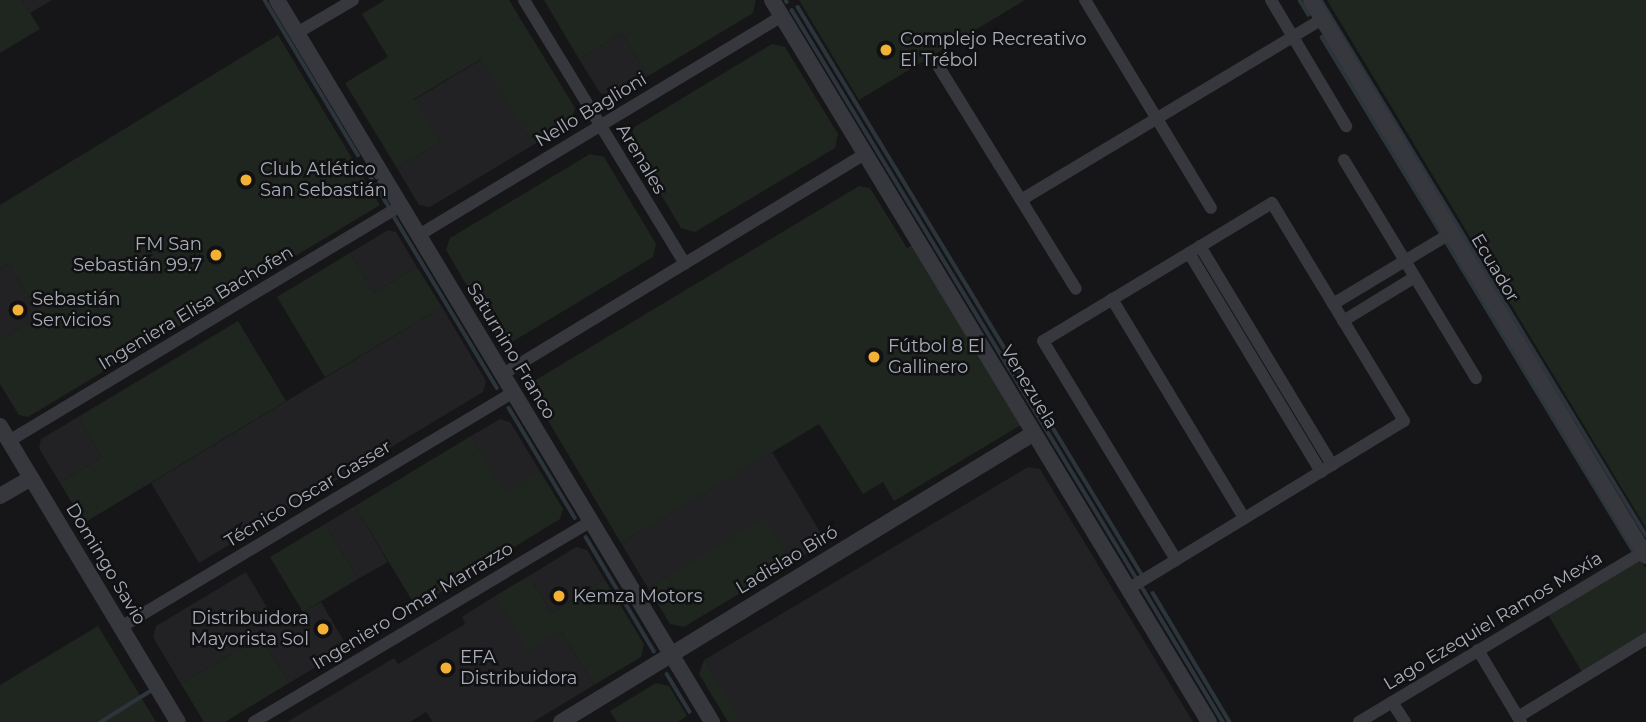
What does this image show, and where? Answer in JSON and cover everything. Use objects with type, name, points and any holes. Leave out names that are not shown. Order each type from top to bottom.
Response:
[{"type":"street","name":"Saturnino Franco","points":[[277,0],[712,722]]},
{"type":"street","points":[[298,33],[353,0]]},
{"type":"street","name":"Arenales","points":[[524,0],[685,264]]},
{"type":"street","name":"Venezuela","points":[[772,0],[1209,722]]},
{"type":"street","points":[[1085,0],[1211,208]]},
{"type":"street","points":[[1271,0],[1346,126]]},
{"type":"street","name":"Ecuador","points":[[1311,0],[1645,552]]},
{"type":"street","name":"Nello Baglioni","points":[[419,235],[782,16]]},
{"type":"street","points":[[1021,200],[1324,22]]},
{"type":"street","points":[[937,64],[1076,289]]},
{"type":"street","points":[[503,374],[865,154]]},
{"type":"street","points":[[1343,160],[1476,378]]},
{"type":"street","points":[[1128,589],[1244,519],[1326,469],[1404,422],[1272,203],[1043,341],[1176,560]]},
{"type":"street","name":"Ingeniera Elisa Bachofen","points":[[9,441],[401,205]]},
{"type":"street","points":[[1333,304],[1451,233]]},
{"type":"street","points":[[1194,250],[1326,469]]},
{"type":"street","points":[[1343,321],[1415,278]]},
{"type":"street","points":[[1112,299],[1244,519]]},
{"type":"street","name":"Técnico Oscar Gasser","points":[[121,627],[513,392]]},
{"type":"street","name":"Domingo Savio","points":[[0,426],[178,722]]},
{"type":"street","name":"Ladislao Biró","points":[[562,722],[1034,433]]},
{"type":"street","points":[[0,496],[31,478]]},
{"type":"street","name":"Ingeniero Omar Marrazzo","points":[[254,722],[591,521]]},
{"type":"street","name":"Lago Ezequiel Ramos Mexía","points":[[1359,722],[1645,552]]},
{"type":"street","points":[[1478,650],[1520,719],[1646,639]]},
{"type":"street","points":[[1392,702],[1405,722]]},
{"type":"shaded area","points":[[0,0],[22,0],[40,29],[0,53]]},
{"type":"shaded area","points":[[22,0],[52,0],[30,13]]},
{"type":"shaded area","points":[[385,0],[509,0],[575,108],[571,122],[533,145],[481,59],[414,99],[440,142],[397,168],[345,83],[388,57],[362,14]]},
{"type":"shaded area","points":[[544,0],[756,0],[753,13],[648,76],[622,33],[579,59]]},
{"type":"shaded area","name":"Complejo Recreativo El Trébol","points":[[799,0],[1025,0],[859,100]]},
{"type":"shaded area","points":[[1327,0],[1646,0],[1646,528],[1458,217]]},
{"type":"shaded area","points":[[622,33],[648,76],[614,96],[600,93],[579,59]]},
{"type":"shaded area","points":[[278,35],[380,205],[28,417],[19,415],[0,384],[0,340],[40,316],[9,263],[0,269],[0,205]]},
{"type":"shaded area","points":[[772,44],[785,47],[838,134],[835,148],[695,232],[681,228],[629,141],[633,128]]},
{"type":"shaded area","points":[[482,59],[533,145],[430,207],[419,205],[397,168],[440,142],[414,100]]},
{"type":"shaded area","points":[[590,154],[604,157],[656,244],[653,257],[512,342],[499,340],[446,250],[450,238]]},
{"type":"shaded area","points":[[859,186],[870,188],[907,248],[917,242],[1026,422],[894,501],[883,482],[863,494],[819,424],[621,543],[531,392],[534,381]]},
{"type":"shaded area","points":[[388,230],[396,232],[417,267],[374,293],[350,253]]},
{"type":"shaded area","points":[[350,253],[374,293],[417,267],[442,307],[325,377],[277,297]]},
{"type":"shaded area","name":"Sebastián Servicios","points":[[9,263],[40,316],[0,340],[0,269]]},
{"type":"shaded area","points":[[442,307],[486,381],[483,392],[199,563],[151,483]]},
{"type":"shaded area","points":[[238,321],[286,401],[84,523],[60,483],[102,457],[78,417]]},
{"type":"shaded area","points":[[78,417],[102,457],[60,483],[39,448],[41,439]]},
{"type":"shaded area","points":[[500,419],[510,422],[540,471],[504,493],[471,436]]},
{"type":"shaded area","points":[[471,436],[504,492],[540,471],[563,509],[560,519],[416,607],[355,506]]},
{"type":"shaded area","points":[[772,452],[826,542],[792,562],[765,518],[648,588],[621,543]]},
{"type":"shaded area","points":[[1028,467],[1040,469],[1193,722],[741,722],[704,660]]},
{"type":"shaded area","points":[[355,506],[388,562],[358,579],[325,524]]},
{"type":"shaded area","points":[[765,517],[792,562],[684,627],[670,624],[648,588]]},
{"type":"shaded area","points":[[325,524],[358,579],[303,612],[270,557]]},
{"type":"shaded area","name":"Kemza Motors","points":[[576,547],[587,550],[605,580],[551,613],[529,576]]},
{"type":"shaded area","points":[[1640,560],[1646,568],[1646,633],[1582,672],[1547,613]]},
{"type":"shaded area","points":[[246,572],[278,626],[321,602],[348,648],[289,683],[261,637],[181,684],[153,637],[156,626]]},
{"type":"shaded area","points":[[529,576],[551,613],[605,580],[644,644],[641,657],[594,685],[561,631],[528,651],[495,596]]},
{"type":"shaded area","points":[[495,596],[528,650],[561,631],[594,685],[533,722],[433,722],[426,712],[410,722],[287,722],[394,658],[398,664],[465,624],[462,617]]},
{"type":"shaded area","points":[[98,626],[156,722],[0,722],[0,685]]},
{"type":"shaded area","points":[[261,637],[289,683],[225,722],[204,722],[181,684]]},
{"type":"shaded area","points":[[704,660],[743,722],[728,722],[699,674]]},
{"type":"shaded area","points":[[656,683],[669,686],[687,716],[678,722],[617,722],[610,711]]},
{"type":"waterway","points":[[265,0],[358,155]]},
{"type":"waterway","points":[[1300,0],[1309,15]]},
{"type":"waterway","points":[[1321,0],[1646,535]]},
{"type":"waterway","points":[[798,7],[1141,573]]},
{"type":"waterway","points":[[792,10],[1137,579]]},
{"type":"waterway","points":[[1322,37],[1441,233]]},
{"type":"waterway","points":[[366,169],[388,205]]},
{"type":"waterway","points":[[395,218],[497,388]]},
{"type":"waterway","points":[[1447,243],[1634,552]]},
{"type":"waterway","points":[[509,408],[575,518]]},
{"type":"waterway","points":[[586,537],[654,651]]},
{"type":"waterway","points":[[1142,587],[1223,722]]},
{"type":"waterway","points":[[1153,593],[1230,722]]},
{"type":"waterway","points":[[667,674],[690,712]]},
{"type":"waterway","points":[[101,722],[149,692]]},
{"type":"place","name":"Complejo Recreativo El Trébol","points":[[886,50]]},
{"type":"place","name":"Club Atlético San Sebastián","points":[[246,180]]},
{"type":"place","name":"FM San Sebastián 99.7","points":[[216,255]]},
{"type":"place","name":"Sebastián Servicios","points":[[18,310]]},
{"type":"place","name":"Fútbol 8 El Gallinero","points":[[874,357]]},
{"type":"place","name":"Kemza Motors","points":[[559,596]]},
{"type":"place","name":"Distribuidora Mayorista Sol","points":[[323,629]]},
{"type":"place","name":"EFA Distribuidora","points":[[446,668]]}]
